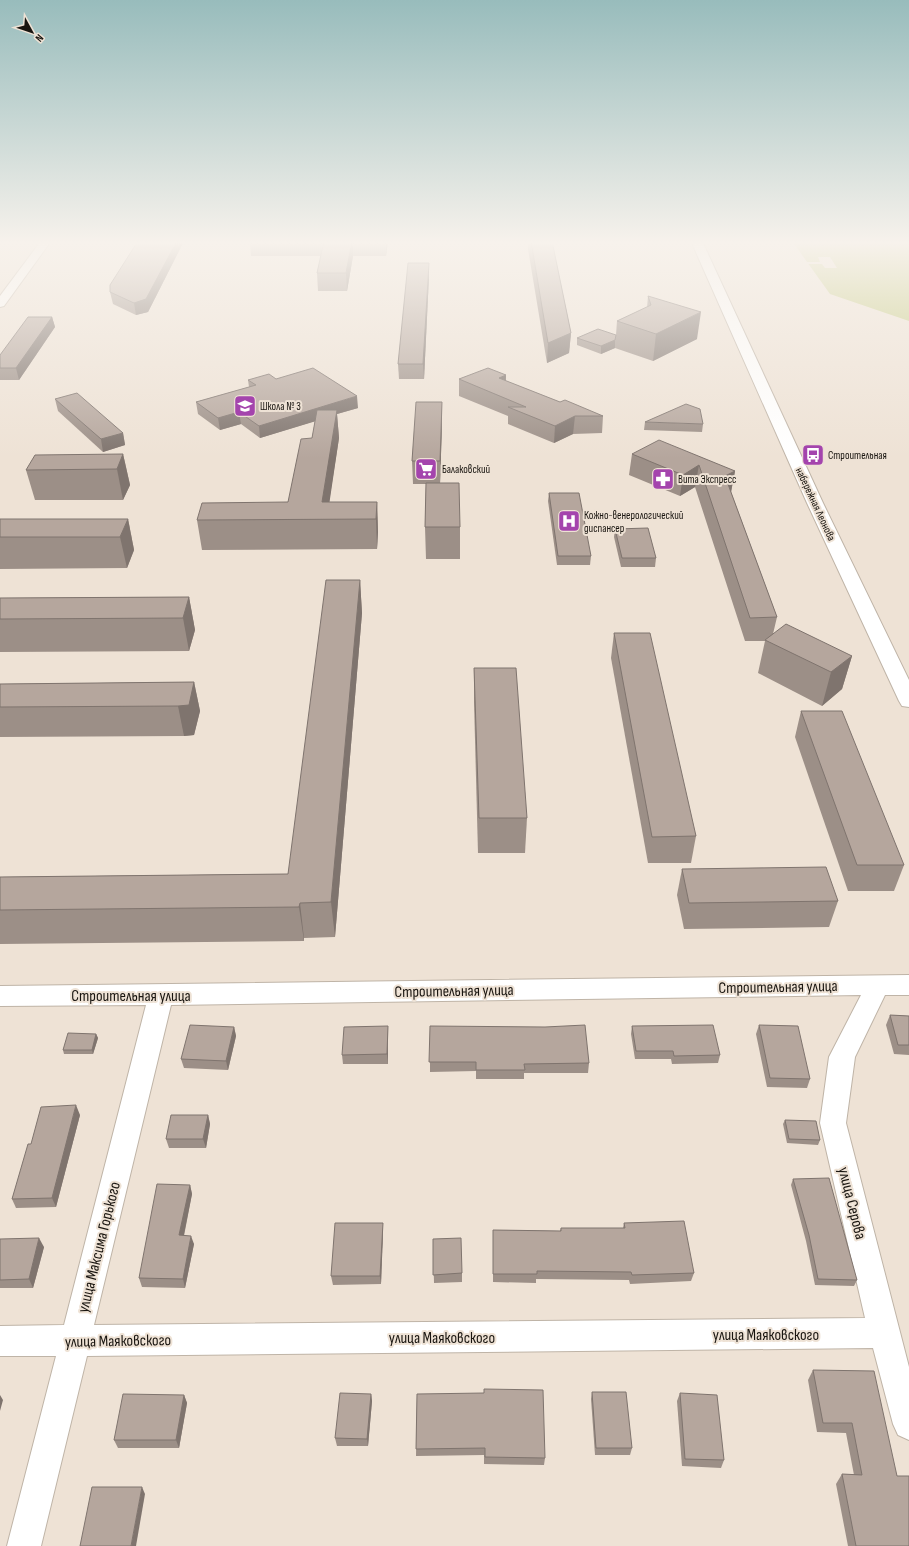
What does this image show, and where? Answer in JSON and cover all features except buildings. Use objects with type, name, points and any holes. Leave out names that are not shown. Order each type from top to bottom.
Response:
[{"type":"main road","name":"набережная Леонова","points":[[729,313],[815,503],[909,701]]},
{"type":"street","name":"улица Серова","points":[[878,985],[842,1057],[834,1123],[884,1333],[909,1424]]},
{"type":"street","name":"Строительная улица","points":[[0,996],[909,985]]},
{"type":"street","name":"улица Максима Горького","points":[[24,1546],[161,995]]},
{"type":"street","name":"улица Маяковского","points":[[0,1341],[884,1333]]},
{"type":"shaded area","points":[[886,313],[909,313],[909,321]]},
{"type":"place","name":"Школа № 3","points":[[245,406]]},
{"type":"place","name":"Строительная","points":[[813,455]]},
{"type":"place","name":"Балаковский","points":[[426,469]]},
{"type":"place","name":"Вита Экспресс","points":[[663,479]]},
{"type":"place","name":"Кожно-венерологический диспансер","points":[[569,521]]}]
